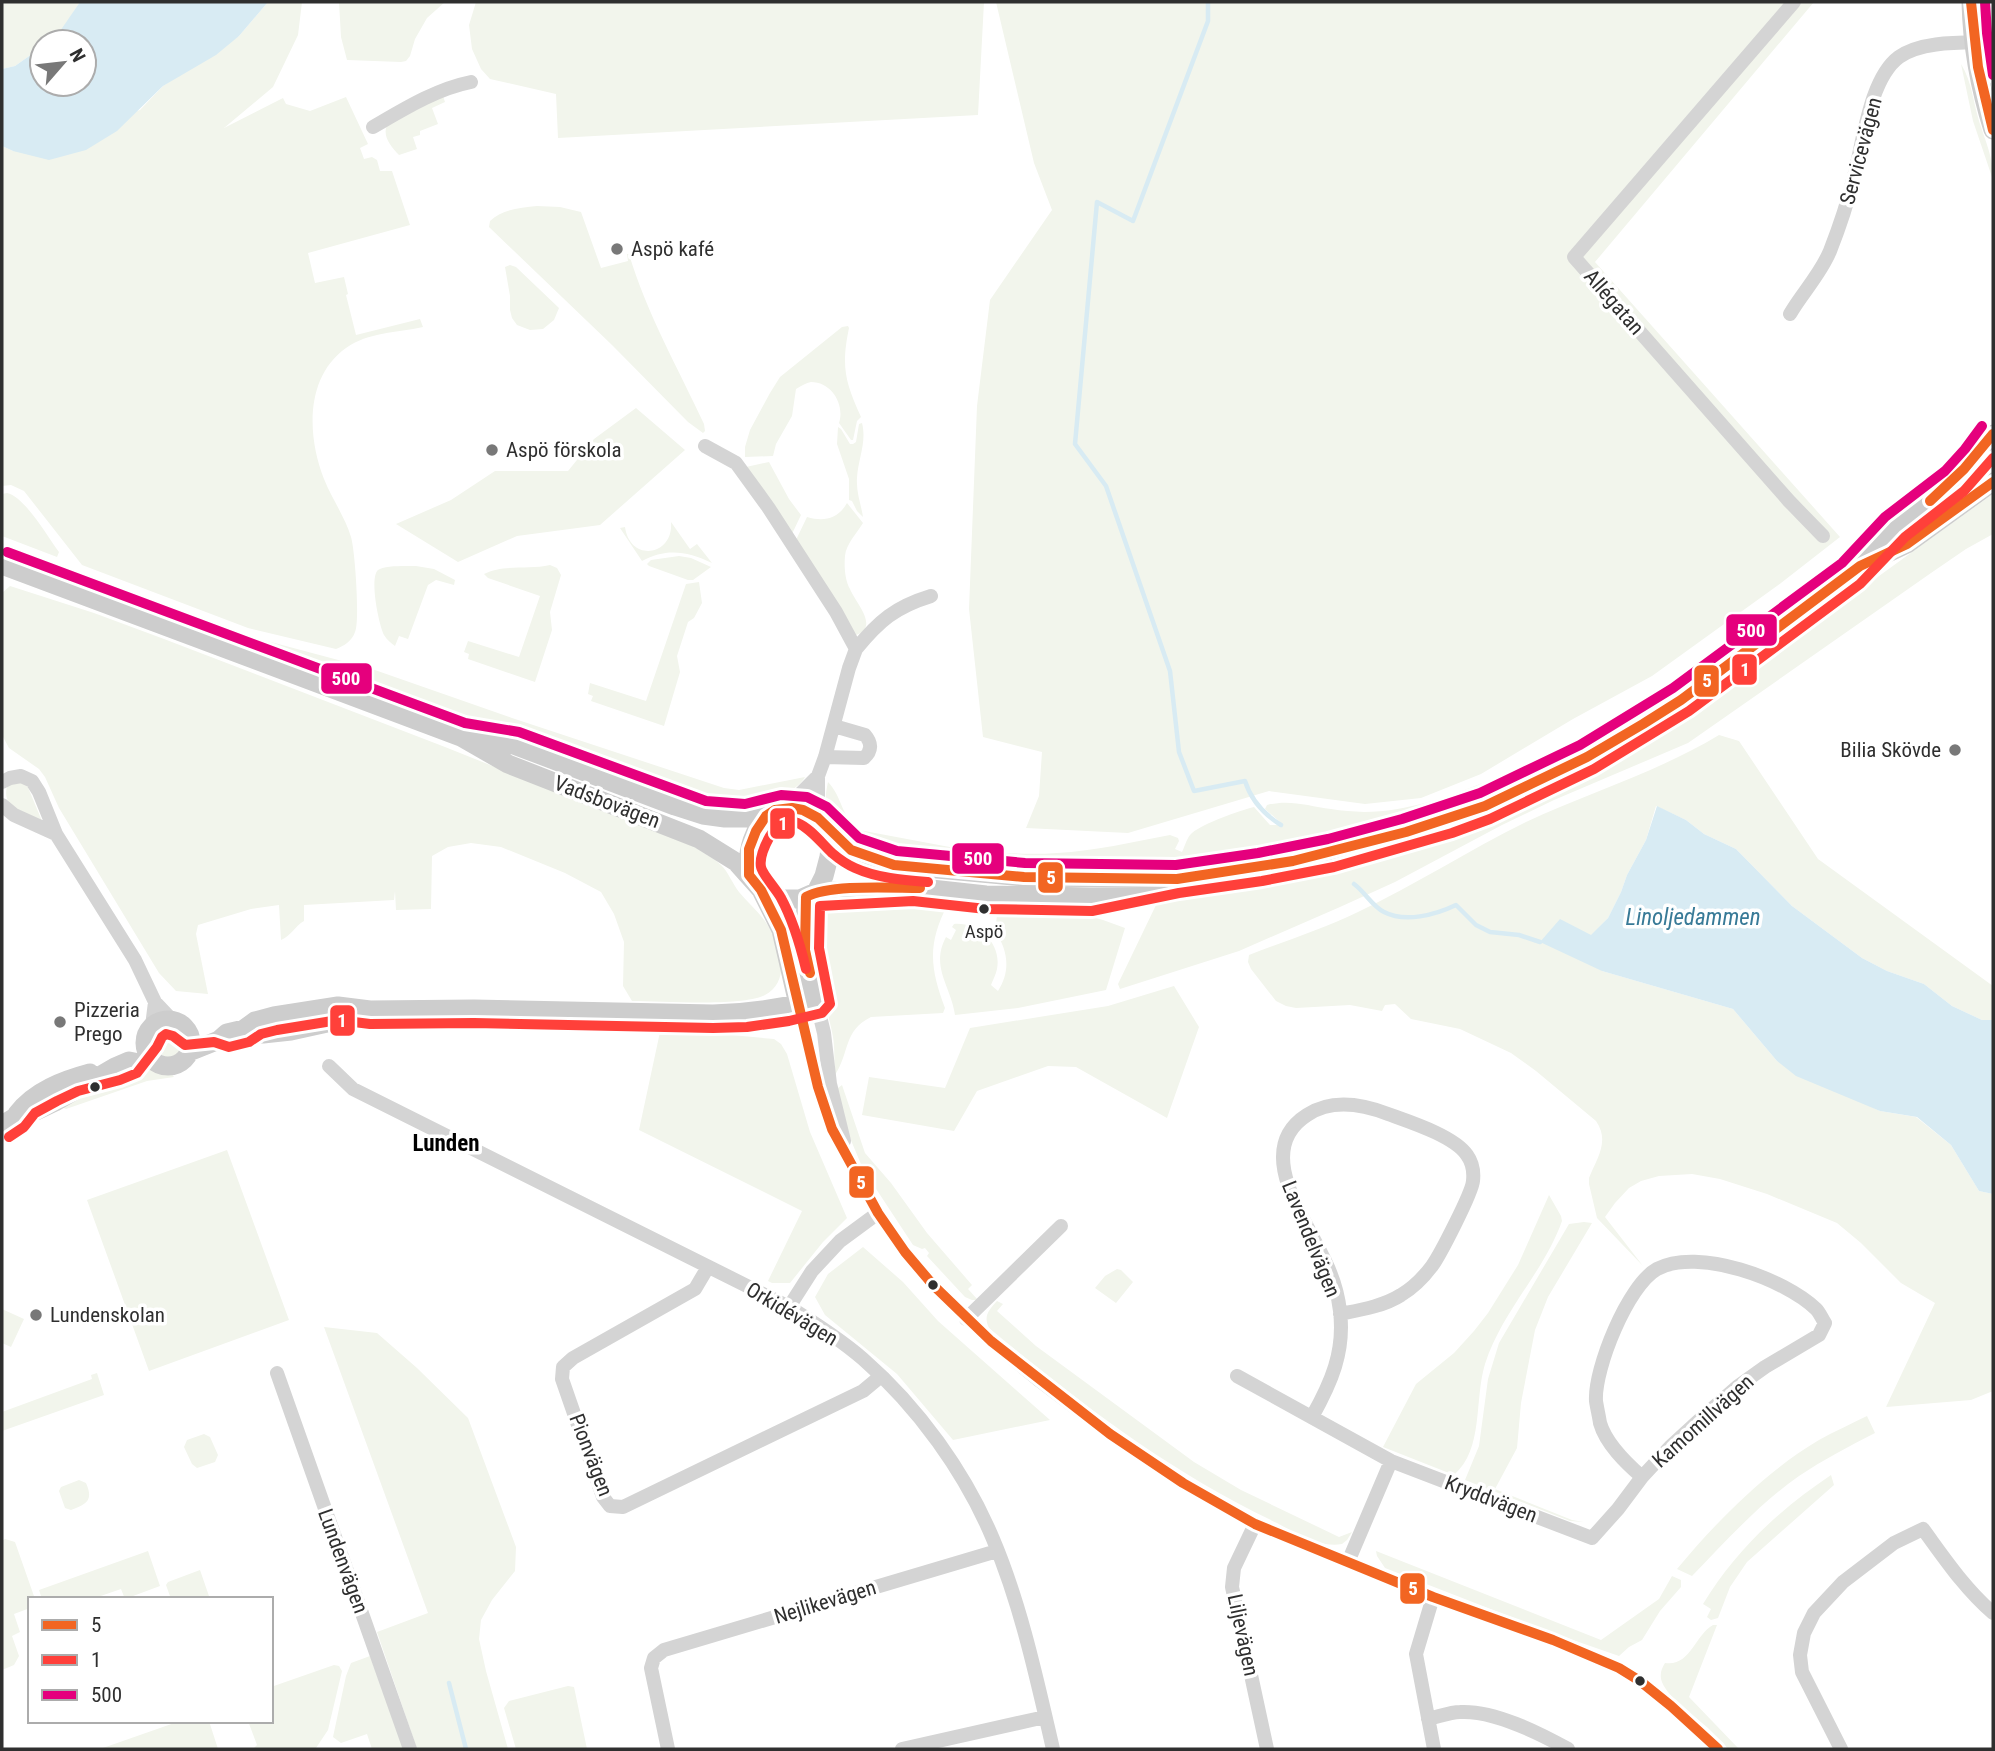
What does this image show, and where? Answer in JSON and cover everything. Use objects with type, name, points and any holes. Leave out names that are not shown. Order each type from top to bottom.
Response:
[{"type":"main road","points":[[1971,2],[1984,42],[1983,99],[1993,130]]},
{"type":"main road","points":[[1993,2],[1993,9]]},
{"type":"main road","points":[[755,882],[779,899],[793,900],[811,894],[912,887],[986,895],[1091,897],[1331,853],[1438,823],[1485,806],[1587,757],[1681,700],[1860,566],[1895,527],[1954,481],[1976,458],[1993,434]]},
{"type":"main road","points":[[1860,566],[1907,544],[1993,482]]},
{"type":"main road","name":"Vadsbovägen","points":[[2,565],[461,737],[508,764],[699,839],[736,862],[755,882]]},
{"type":"main road","name":"Vadsbovägen","points":[[461,737],[514,745],[703,815],[747,818],[779,810]]},
{"type":"main road","points":[[807,1002],[790,963],[781,930],[755,882],[748,859],[752,840],[760,824],[779,810],[803,810],[823,823],[851,850],[894,864],[1024,877],[1178,879]]},
{"type":"main road","points":[[807,1002],[805,950],[811,894],[824,876],[830,857],[830,840],[823,823]]},
{"type":"main road","points":[[122,1064],[149,1033],[165,1020],[180,1026],[262,1034],[291,1031],[341,1020],[370,1010],[474,1009],[713,1014],[745,1013],[807,1002]]},
{"type":"main road","points":[[149,1033],[148,1053],[152,1059],[158,1063],[173,1065],[185,1058],[191,1045],[180,1026]]},
{"type":"main road","points":[[189,1052],[236,1031]]},
{"type":"main road","points":[[9,1121],[26,1102],[73,1077],[152,1059]]},
{"type":"street","name":"Allégatan","points":[[1794,2],[1574,257],[1823,536]]},
{"type":"street","name":"Servicevägen","points":[[1790,314],[1828,256],[1849,195],[1871,106],[1889,67],[1899,57],[1919,47],[1984,42]]},
{"type":"street","points":[[373,127],[436,92],[471,82]]},
{"type":"street","points":[[705,446],[736,463],[836,612],[856,649]]},
{"type":"street","points":[[823,823],[818,776],[856,649],[877,624],[897,609],[931,596]]},
{"type":"street","points":[[825,757],[858,759],[864,758],[870,751],[871,745],[865,735],[834,726]]},
{"type":"street","points":[[2,782],[21,776],[32,780],[56,834],[135,960],[155,1002],[180,1026]]},
{"type":"street","points":[[779,810],[818,776]]},
{"type":"street","points":[[2,805],[14,815],[56,834]]},
{"type":"street","points":[[149,1033],[155,1002]]},
{"type":"street","points":[[807,1002],[818,1087],[832,1129],[878,1213],[917,1266],[990,1341],[1110,1434],[1183,1483],[1255,1524],[1433,1597],[1553,1640],[1619,1668],[1671,1706],[1718,1749]]},
{"type":"street","name":"Orkidévägen","points":[[329,1066],[353,1089],[789,1307],[863,1359],[913,1411],[964,1481],[980,1510],[1016,1602],[1053,1749]]},
{"type":"street","name":"Lavendelvägen","points":[[1312,1417],[1329,1386],[1337,1361],[1340,1314],[1337,1293],[1326,1263],[1286,1182],[1282,1162],[1287,1135],[1298,1120],[1318,1107],[1331,1104],[1376,1109],[1421,1126],[1460,1147],[1469,1158],[1473,1171],[1473,1183],[1463,1205],[1434,1264],[1419,1282],[1399,1297],[1340,1314]]},
{"type":"street","points":[[789,1307],[812,1271],[840,1241],[878,1213]]},
{"type":"street","points":[[966,1319],[1061,1226]]},
{"type":"street","name":"Kamomillvägen","points":[[1592,1538],[1670,1447],[1737,1387],[1819,1335],[1825,1323],[1817,1310],[1796,1294],[1757,1275],[1719,1264],[1677,1262],[1655,1270],[1646,1277],[1634,1292],[1616,1325],[1602,1369],[1596,1400],[1601,1425],[1611,1443],[1642,1478]]},
{"type":"street","name":"Pionvägen","points":[[708,1267],[695,1289],[615,1333],[563,1367],[562,1379],[571,1406],[603,1497],[610,1506],[624,1507],[863,1391],[881,1376]]},
{"type":"street","name":"Lundenvägen","points":[[277,1373],[410,1749]]},
{"type":"street","name":"Kryddvägen","points":[[1237,1377],[1391,1461],[1592,1538]]},
{"type":"street","points":[[1348,1562],[1391,1461]]},
{"type":"street","name":"Liljevägen","points":[[1255,1524],[1234,1568],[1232,1587],[1267,1749]]},
{"type":"street","points":[[1841,1749],[1802,1672],[1800,1656],[1804,1633],[1814,1613],[1843,1582],[1894,1543],[1923,1529],[1955,1574],[1976,1599],[1993,1613]]},
{"type":"street","name":"Nejlikevägen","points":[[668,1749],[651,1668],[654,1658],[664,1650],[998,1551]]},
{"type":"street","points":[[1433,1597],[1416,1654],[1434,1749]]},
{"type":"street","points":[[1428,1719],[1458,1712],[1481,1713],[1548,1738],[1568,1749]]},
{"type":"street","points":[[902,1749],[1045,1717]]},
{"type":"shaded area","points":[[2,2],[80,2],[63,28],[28,28],[28,57],[15,66],[2,69]]},
{"type":"shaded area","points":[[268,2],[302,2],[298,35],[273,87],[224,128],[283,98],[286,104],[310,111],[346,97],[368,144],[360,148],[364,159],[372,157],[377,160],[380,171],[392,171],[410,225],[308,253],[315,283],[344,277],[356,335],[420,319],[423,327],[373,336],[346,348],[333,360],[317,391],[313,408],[314,444],[324,479],[351,537],[355,570],[355,632],[347,643],[336,649],[248,628],[82,565],[24,491],[11,485],[2,486],[2,146],[13,151],[140,110],[163,86],[239,36]]},
{"type":"shaded area","points":[[339,2],[445,2],[427,18],[415,39],[410,56],[401,62],[347,60],[341,37]]},
{"type":"shaded area","points":[[476,2],[984,2],[978,115],[558,138],[556,94],[490,79],[481,69],[472,49],[469,25]]},
{"type":"shaded area","points":[[996,2],[1814,2],[1595,262],[1840,537],[1652,676],[1481,774],[1421,798],[1365,804],[1269,791],[1128,833],[1026,828],[1039,796],[1042,752],[983,737],[969,609],[977,406],[990,300],[1052,210],[1034,163]]},
{"type":"shaded area","points":[[1961,64],[1989,150],[1993,180],[1973,121]]},
{"type":"shaded area","points":[[443,96],[445,102],[432,108],[438,124],[413,137],[417,149],[399,155],[386,137],[387,125]]},
{"type":"shaded area","points":[[537,206],[560,207],[581,212],[601,268],[628,261],[629,254],[654,319],[704,424],[703,433],[688,422],[489,227],[490,221],[500,214]]},
{"type":"shaded area","points":[[505,267],[516,267],[559,308],[554,320],[543,329],[530,330],[517,325],[512,318]]},
{"type":"shaded area","points":[[848,326],[846,374],[861,417],[857,421],[853,440],[839,423],[840,409],[831,390],[811,382],[796,389],[792,416],[776,444],[773,456],[745,457],[750,430],[780,377],[842,327]]},
{"type":"shaded area","points":[[636,408],[685,450],[600,525],[517,536],[458,562],[396,524],[451,500],[495,471],[568,471],[594,439]]},
{"type":"shaded area","points":[[862,423],[862,450],[857,483],[863,517],[849,500],[849,479],[837,444],[838,427],[850,444],[853,444],[856,442],[859,424]]},
{"type":"shaded area","points":[[1993,447],[1993,472],[1901,537],[1899,533]]},
{"type":"shaded area","points":[[769,462],[801,515],[791,536],[746,467]]},
{"type":"shaded area","points":[[7,493],[21,502],[35,518],[59,552],[57,557],[2,536],[2,494]]},
{"type":"shaded area","points":[[1993,494],[1993,534],[1966,549],[1688,743],[1554,800],[1395,882],[1239,951],[1120,989],[1118,984],[1156,905],[1149,902],[1151,900],[1271,881],[1350,864],[1427,842],[1510,808],[1597,762],[1730,680]]},
{"type":"shaded area","points":[[847,503],[863,523],[847,547],[845,560],[848,585],[866,620],[863,631],[856,635],[795,542],[807,517],[830,518],[839,513]]},
{"type":"shaded area","points":[[671,522],[690,549],[697,544],[712,563],[677,553],[660,554],[642,561],[620,528],[625,527],[635,546],[651,551],[666,542]]},
{"type":"shaded area","points":[[2,544],[237,633],[372,669],[724,788],[739,790],[805,777],[787,793],[758,802],[727,805],[686,800],[519,736],[130,596],[2,548]]},
{"type":"shaded area","points":[[679,556],[711,567],[693,580],[688,580],[647,564],[651,560]]},
{"type":"shaded area","points":[[550,565],[557,568],[561,575],[550,612],[552,630],[535,682],[468,659],[469,654],[464,652],[468,641],[519,657],[540,596],[488,578],[484,574],[499,569]]},
{"type":"shaded area","points":[[416,566],[434,569],[455,580],[454,585],[436,580],[428,585],[408,639],[399,636],[395,646],[384,635],[380,622],[375,575],[385,567]]},
{"type":"shaded area","points":[[699,582],[702,603],[694,618],[688,622],[677,656],[680,672],[664,726],[591,701],[593,696],[588,694],[590,683],[646,701],[686,584]]},
{"type":"shaded area","points":[[10,586],[164,639],[695,847],[721,865],[739,892],[767,924],[779,952],[779,981],[765,995],[754,999],[701,1002],[632,1001],[623,986],[624,942],[614,914],[601,892],[565,873],[501,847],[471,843],[448,847],[432,856],[431,909],[396,910],[395,891],[394,900],[304,905],[304,921],[281,940],[279,905],[251,909],[198,925],[196,934],[208,994],[176,991],[159,973],[59,808],[45,777],[39,769],[9,748],[2,735],[2,593]]},
{"type":"shaded area","points":[[1719,735],[1739,741],[1818,859],[1993,986],[1993,1020],[1982,1020],[1952,1006],[1924,984],[1887,971],[1862,958],[1792,906],[1736,849],[1656,806],[1646,840],[1608,918],[1591,936],[1602,971],[1733,1009],[1777,1061],[1880,1111],[1916,1117],[1951,1145],[1979,1191],[1993,1194],[1993,1391],[1971,1400],[1886,1407],[1935,1303],[1901,1283],[1837,1223],[1767,1194],[1720,1179],[1692,1174],[1659,1176],[1629,1188],[1605,1217],[1643,1266],[1597,1218],[1589,1178],[1601,1149],[1600,1128],[1596,1121],[1536,1071],[1511,1053],[1460,1029],[1411,1019],[1395,1004],[1385,1005],[1382,1011],[1350,1005],[1296,1008],[1286,1006],[1276,1001],[1248,962],[1249,955],[1358,912],[1526,822],[1648,771]]},
{"type":"shaded area","points":[[16,780],[27,785],[42,821],[16,810],[11,805],[6,794],[7,787]]},
{"type":"shaded area","points":[[1490,780],[1491,783],[1422,810],[1355,827],[1198,858],[1096,868],[1025,867],[1025,860],[1007,859],[1005,856],[982,855],[981,858],[973,858],[976,851],[1047,854],[1114,846],[1170,835],[1178,838],[1175,849],[1182,852],[1189,837],[1197,829],[1254,807],[1270,825],[1280,825],[1265,809],[1267,805],[1291,803],[1343,811],[1380,811],[1428,802]]},
{"type":"shaded area","points":[[828,782],[849,820],[859,830],[955,848],[955,854],[964,855],[964,850],[967,850],[967,863],[900,856],[867,846],[841,826],[829,810],[826,801]]},
{"type":"shaded area","points":[[904,895],[948,904],[937,931],[933,956],[936,980],[945,1008],[943,1013],[871,1017],[851,1035],[835,1075],[833,1037],[817,963],[818,925],[826,911],[839,901]]},
{"type":"shaded area","points":[[1043,904],[1125,928],[1106,990],[1018,1008],[955,1015],[940,958],[946,937],[951,940],[956,930],[952,927],[954,924],[972,927],[992,943],[998,960],[991,985],[998,991],[1005,976],[1006,961],[1003,946],[995,931],[998,908]]},
{"type":"shaded area","points":[[1174,986],[1199,1027],[1167,1118],[1076,1067],[1048,1066],[977,1091],[954,1131],[862,1115],[869,1077],[945,1088],[970,1028],[1108,1006]]},
{"type":"shaded area","points":[[169,1029],[179,1033],[183,1043],[179,1053],[169,1057],[159,1053],[155,1043],[159,1033]]},
{"type":"shaded area","points":[[660,1032],[774,1039],[787,1054],[810,1132],[847,1218],[823,1242],[790,1283],[768,1281],[802,1211],[639,1130]]},
{"type":"shaded area","points":[[139,1067],[171,1073],[174,1077],[147,1081],[66,1109],[61,1107],[99,1083]]},
{"type":"shaded area","points":[[842,1085],[865,1153],[891,1183],[927,1233],[972,1285],[968,1289],[978,1300],[965,1297],[927,1256],[929,1253],[925,1248],[913,1245],[863,1169],[845,1126],[837,1095],[838,1088]]},
{"type":"shaded area","points":[[227,1150],[289,1320],[149,1371],[87,1200]]},
{"type":"shaded area","points":[[1549,1195],[1562,1221],[1545,1257],[1492,1345],[1482,1378],[1474,1438],[1463,1464],[1454,1475],[1383,1447],[1416,1384],[1454,1353],[1488,1313],[1518,1265]]},
{"type":"shaded area","points":[[1592,1223],[1548,1297],[1535,1330],[1521,1403],[1517,1448],[1495,1489],[1572,1520],[1584,1522],[1570,1521],[1465,1480],[1479,1446],[1488,1379],[1499,1343],[1569,1224]]},
{"type":"shaded area","points":[[863,1247],[903,1282],[938,1321],[1050,1420],[953,1440],[897,1374],[825,1315],[815,1297],[828,1274]]},
{"type":"shaded area","points":[[1117,1269],[1133,1282],[1116,1303],[1095,1288],[1105,1276]]},
{"type":"shaded area","points":[[997,1301],[1003,1304],[997,1311],[1036,1346],[1194,1462],[1241,1490],[1339,1537],[1352,1532],[1347,1540],[1333,1545],[1300,1535],[1200,1482],[1163,1459],[1091,1409],[989,1328],[989,1310]]},
{"type":"shaded area","points":[[2,1309],[24,1319],[11,1347],[2,1343]]},
{"type":"shaded area","points":[[324,1327],[377,1333],[468,1418],[516,1547],[515,1571],[492,1600],[481,1620],[479,1639],[508,1749],[417,1749],[377,1632],[428,1613]]},
{"type":"shaded area","points":[[97,1373],[104,1395],[2,1431],[2,1412],[92,1379],[91,1375]]},
{"type":"shaded area","points":[[1867,1416],[1875,1433],[1817,1464],[1784,1487],[1743,1523],[1692,1576],[1677,1569],[1708,1533],[1761,1482],[1819,1440]]},
{"type":"shaded area","points":[[204,1434],[210,1437],[218,1455],[215,1462],[197,1468],[192,1464],[184,1447],[187,1440]]},
{"type":"shaded area","points":[[1831,1475],[1834,1485],[1747,1562],[1730,1587],[1718,1618],[1711,1620],[1707,1617],[1711,1609],[1703,1604],[1744,1549],[1776,1517]]},
{"type":"shaded area","points":[[79,1480],[86,1483],[89,1498],[76,1508],[65,1508],[59,1491],[61,1487]]},
{"type":"shaded area","points":[[5,1539],[15,1542],[34,1597],[28,1597],[28,1609],[14,1614],[20,1632],[12,1636],[19,1656],[14,1665],[2,1670],[2,1541]]},
{"type":"shaded area","points":[[148,1551],[160,1586],[130,1597],[124,1597],[121,1589],[98,1597],[41,1597],[39,1590]]},
{"type":"shaded area","points":[[1376,1551],[1601,1640],[1659,1599],[1672,1576],[1681,1580],[1681,1587],[1660,1611],[1642,1640],[1619,1656],[1385,1568]]},
{"type":"shaded area","points":[[200,1570],[209,1597],[170,1597],[166,1585]]},
{"type":"shaded area","points":[[1713,1625],[1717,1625],[1689,1697],[1739,1749],[1728,1749],[1674,1699],[1661,1679],[1665,1663],[1681,1660]]},
{"type":"shaded area","points":[[370,1656],[404,1749],[372,1749],[367,1734],[341,1743],[333,1737],[351,1663]]},
{"type":"shaded area","points":[[334,1665],[339,1666],[342,1671],[328,1730],[316,1748],[253,1749],[257,1745],[249,1723],[273,1723],[273,1686]]},
{"type":"shaded area","points":[[568,1686],[574,1687],[587,1749],[516,1749],[504,1708],[509,1701]]},
{"type":"shaded area","points":[[174,1723],[210,1723],[218,1749],[100,1749]]},
{"type":"water","points":[[80,2],[268,2],[239,36],[216,55],[163,86],[117,131],[86,150],[49,160],[2,146],[2,69],[15,66],[28,57],[28,98],[98,98],[98,28],[62,28]]},
{"type":"water","name":"Linoljedammen","points":[[1657,806],[1686,820],[1704,834],[1736,849],[1792,906],[1862,958],[1887,971],[1924,984],[1952,1006],[1982,1020],[1993,1020],[1993,1194],[1979,1191],[1951,1145],[1917,1117],[1880,1111],[1796,1076],[1777,1061],[1733,1009],[1602,971],[1540,942],[1560,919],[1591,935],[1608,918],[1646,840]]},
{"type":"waterway","points":[[1208,2],[1208,21],[1133,221],[1097,202],[1075,444],[1106,486],[1170,671],[1179,752],[1194,791],[1245,781],[1259,806],[1281,825]]},
{"type":"waterway","points":[[1354,884],[1376,906],[1392,915],[1420,916],[1456,905],[1476,925],[1490,932],[1519,935],[1540,942]]},
{"type":"waterway","points":[[449,1683],[466,1749]]},
{"type":"transit line","name":"5","points":[[1971,2],[1978,67],[1993,130]]},
{"type":"transit line","name":"500","points":[[1985,2],[1993,75]]},
{"type":"transit line","name":"500","points":[[7,552],[465,723],[519,732],[706,801],[745,804],[781,795],[807,797],[827,807],[859,838],[897,851],[1025,863],[1176,865],[1328,839],[1402,819],[1480,793],[1580,745],[1673,688],[1842,563],[1885,517],[1945,471],[1982,426]]},
{"type":"transit line","name":"5","points":[[1930,501],[1964,469],[1993,434]]},
{"type":"transit line","name":"1","points":[[9,1137],[24,1127],[35,1113],[57,1101],[78,1091],[137,1073],[166,1034],[185,1045],[214,1042],[229,1047],[277,1030],[338,1020],[370,1024],[474,1023],[713,1028],[747,1027],[789,1021],[822,1013],[830,1004],[819,948],[820,906],[913,901],[986,909],[1092,911],[1179,893],[1334,867],[1452,833],[1490,819],[1594,769],[1689,711],[1860,584],[1905,537],[1964,491],[1993,458]]},
{"type":"transit line","name":"5","points":[[1718,1749],[1671,1706],[1619,1668],[1553,1640],[1433,1597],[1255,1524],[1183,1483],[1110,1434],[991,1341],[933,1285],[905,1252],[878,1213],[832,1129],[818,1087],[781,930],[761,890],[749,875],[749,849],[766,816],[775,810],[792,808],[818,818],[851,850],[894,865],[1024,877],[1177,879],[1293,861],[1406,832],[1485,806],[1587,757],[1643,724],[1681,700],[1860,566],[1907,544],[1993,482]]},
{"type":"transit line","name":"1","points":[[806,969],[789,915],[761,867],[764,847],[778,826],[786,822],[802,825],[837,857],[863,871],[890,878],[928,882]]},
{"type":"transit line","name":"5","points":[[810,973],[805,950],[806,897],[845,888],[920,888]]},
{"type":"place","name":"Aspö kafé","points":[[617,249]]},
{"type":"place","name":"Aspö förskola","points":[[492,450]]},
{"type":"place","name":"Bilia Skövde","points":[[1955,750]]},
{"type":"place","name":"Aspö","points":[[984,909]]},
{"type":"place","name":"Pizzeria Prego","points":[[60,1022]]},
{"type":"place","name":"Lundenskolan","points":[[36,1315]]},
{"type":"district","name":"Lunden","points":[[446,1143]]}]
